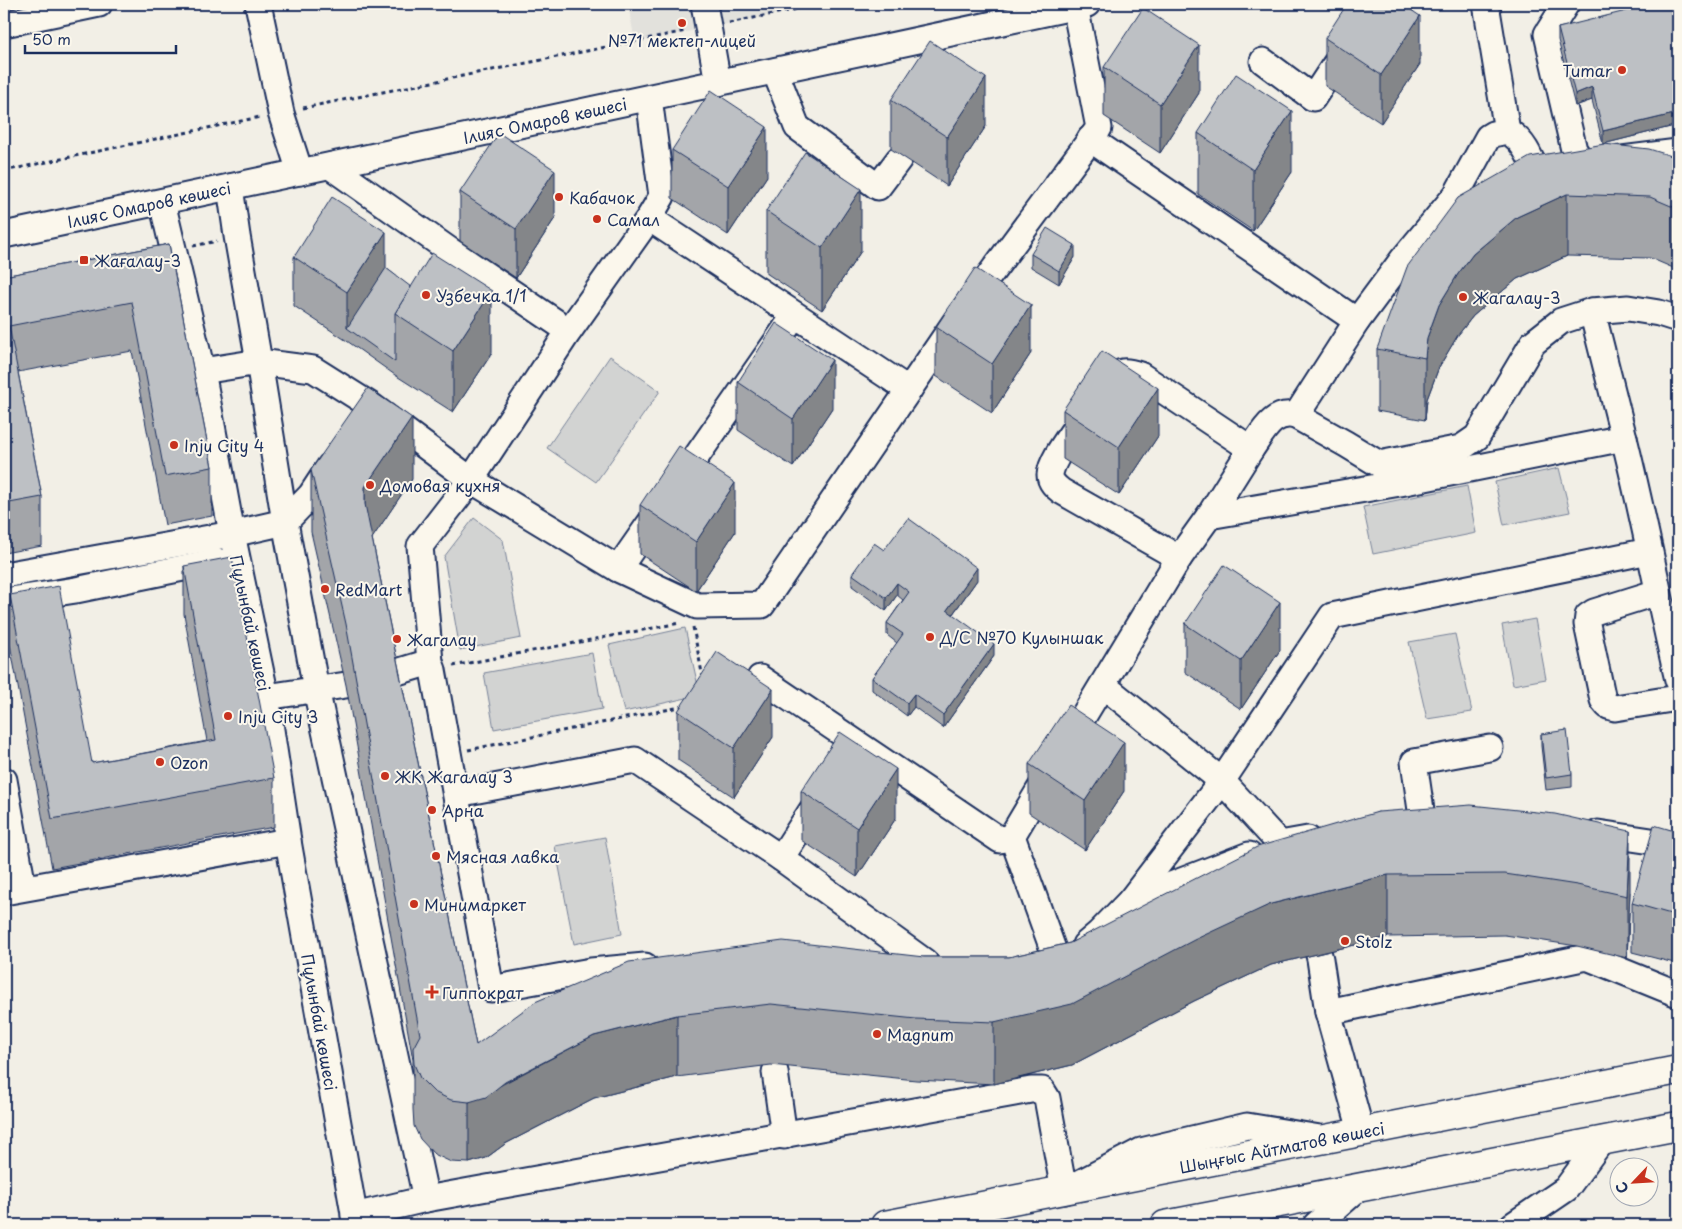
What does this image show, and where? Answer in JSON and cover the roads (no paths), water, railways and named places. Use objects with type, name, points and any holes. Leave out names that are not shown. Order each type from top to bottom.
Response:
[{"type":"main road","name":"Шыңғыс Айтматов көшесі","points":[[885,1225],[1678,1070]]},
{"type":"main road","points":[[1165,1225],[1678,1126]]},
{"type":"street","points":[[4,24],[99,4]]},
{"type":"street","points":[[258,4],[280,113],[300,172]]},
{"type":"street","points":[[1263,61],[1313,98],[1363,22],[1359,4]]},
{"type":"street","points":[[1486,4],[1507,131],[1520,140],[1548,197],[1560,211]]},
{"type":"street","points":[[1566,4],[1547,34],[1574,150],[1582,161],[1598,162],[1678,152]]},
{"type":"street","points":[[202,371],[259,362],[313,369],[364,413],[618,569],[697,606],[762,605],[960,314],[1099,128],[1080,5]]},
{"type":"street","name":"Ілияс Омаров көшесі","points":[[4,235],[1080,5]]},
{"type":"street","points":[[706,15],[718,83]]},
{"type":"street","points":[[774,71],[797,127],[878,187],[900,158]]},
{"type":"street","points":[[648,98],[662,196],[649,218],[569,331],[471,480],[420,546],[432,666],[457,794],[491,989],[591,971],[670,963]]},
{"type":"street","points":[[513,152],[535,122]]},
{"type":"street","points":[[1296,416],[1357,321],[1403,259],[1456,195],[1488,137],[1507,131]]},
{"type":"street","points":[[1090,139],[1357,321]]},
{"type":"street","points":[[330,166],[449,250],[569,331]]},
{"type":"street","points":[[230,187],[316,689],[426,1200]]},
{"type":"street","name":"Пұлынбай көшесі","points":[[162,202],[202,371],[234,546],[266,697],[288,841],[355,1221]]},
{"type":"street","points":[[649,218],[909,390]]},
{"type":"street","points":[[449,250],[464,228]]},
{"type":"street","points":[[1379,464],[1461,448],[1476,437],[1533,343],[1561,321],[1592,311],[1628,308],[1659,312],[1678,319]]},
{"type":"street","points":[[1592,311],[1635,481],[1649,551],[1666,602],[1678,680]]},
{"type":"street","points":[[618,569],[795,315]]},
{"type":"street","points":[[1179,558],[1061,491],[1052,481],[1050,476],[1053,464],[1105,381],[1116,373],[1126,370],[1140,375],[1251,450]]},
{"type":"street","points":[[760,678],[851,751],[1000,840],[1012,836],[1179,558],[1270,423],[1276,418],[1288,414],[1296,416],[1379,464],[1400,483]]},
{"type":"street","points":[[1209,516],[1400,483],[1624,438]]},
{"type":"street","points":[[4,600],[76,590],[234,546],[286,522],[311,495],[343,446]]},
{"type":"street","points":[[4,575],[70,563],[234,546]]},
{"type":"street","points":[[1059,966],[1099,934],[1130,901],[1222,781],[1332,616],[1649,551]]},
{"type":"street","points":[[70,563],[76,590]]},
{"type":"street","points":[[1666,602],[1594,612],[1588,616],[1587,624],[1603,700],[1608,706],[1614,708],[1678,698]]},
{"type":"street","points":[[387,675],[432,666]]},
{"type":"street","points":[[266,697],[346,685]]},
{"type":"street","points":[[1103,685],[1222,781],[1284,853]]},
{"type":"street","points":[[1448,816],[1413,819],[1414,762],[1490,748]]},
{"type":"street","points":[[457,794],[635,760],[935,962],[889,962]]},
{"type":"street","points":[[4,780],[13,890],[288,841]]},
{"type":"street","points":[[781,858],[829,784]]},
{"type":"street","points":[[1572,830],[1678,845]]},
{"type":"street","points":[[1130,901],[1236,860],[1284,853],[1331,834]]},
{"type":"street","points":[[1012,836],[1059,966]]},
{"type":"street","points":[[1176,908],[1253,874]]},
{"type":"street","points":[[1302,898],[1320,958],[1328,1012],[1361,1131]]},
{"type":"street","points":[[1023,964],[1059,966],[1132,931]]},
{"type":"street","points":[[1328,1012],[1587,957],[1678,994]]},
{"type":"street","points":[[775,1072],[784,1136]]},
{"type":"street","points":[[355,1221],[426,1200],[1031,1090],[1042,1090],[1047,1098],[1064,1191]]},
{"type":"street","points":[[1512,1225],[1566,1189],[1602,1140]]},
{"type":"street","points":[[1316,1225],[1358,1188]]},
{"type":"place","name":"№71 мектеп-лицей","points":[[682,23]]},
{"type":"place","name":"Tumar","points":[[1622,70]]},
{"type":"place","name":"Кабачок","points":[[559,197]]},
{"type":"place","name":"Самал","points":[[597,219]]},
{"type":"place","name":"Жағалау-3","points":[[84,260]]},
{"type":"place","name":"Узбечка 1/1","points":[[426,295]]},
{"type":"place","name":"Жагалау-3","points":[[1463,297]]},
{"type":"place","name":"Inju City 4","points":[[174,445]]},
{"type":"place","name":"Домовая кухня","points":[[370,485]]},
{"type":"place","name":"RedMart","points":[[325,589]]},
{"type":"place","name":"Д/С №70 Кулыншак","points":[[930,637]]},
{"type":"place","name":"Жагалау","points":[[397,639]]},
{"type":"place","name":"Inju City 3","points":[[228,716]]},
{"type":"place","name":"Ozon","points":[[160,762]]},
{"type":"place","name":"ЖК Жагалау 3","points":[[385,776]]},
{"type":"place","name":"Арна","points":[[432,810]]},
{"type":"place","name":"Мясная лавка","points":[[436,856]]},
{"type":"place","name":"Минимаркет","points":[[414,904]]},
{"type":"place","name":"Stolz","points":[[1345,941]]},
{"type":"place","name":"Гиппократ","points":[[432,992]]},
{"type":"place","name":"Magnum","points":[[877,1034]]}]
